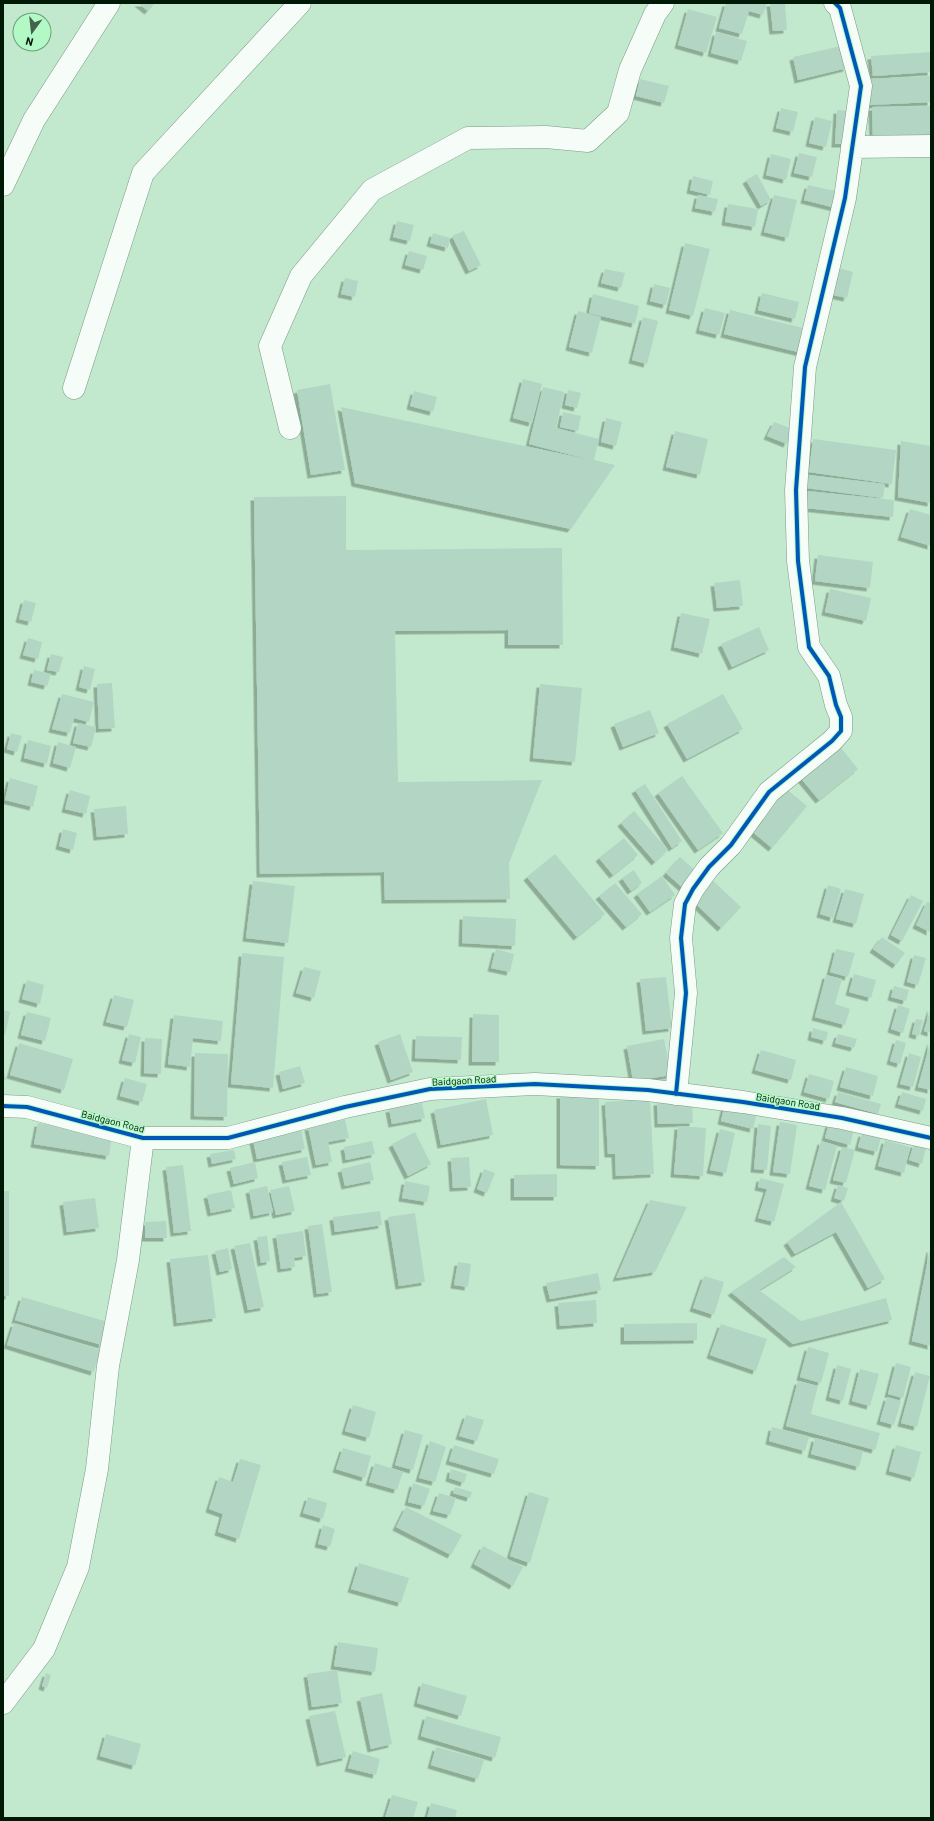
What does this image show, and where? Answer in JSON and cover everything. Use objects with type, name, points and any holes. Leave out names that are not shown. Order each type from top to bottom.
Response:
[{"type":"street","points":[[3,185],[34,120],[109,3]]},
{"type":"street","points":[[74,388],[143,173],[300,3]]},
{"type":"street","points":[[290,428],[270,346],[301,276],[372,190],[468,138],[546,137],[588,141],[618,113],[630,70],[655,14],[663,3]]},
{"type":"street","points":[[676,1094],[686,993],[681,938],[685,904],[693,889],[709,867],[731,845],[769,792],[832,741],[842,731],[841,717],[836,705],[829,676],[810,647],[798,561],[796,490],[805,367],[845,198],[861,86],[840,8],[835,3]]},
{"type":"street","points":[[852,147],[931,146]]},
{"type":"street","name":"Baidgaon Road","points":[[3,1106],[27,1107],[143,1138],[228,1138],[345,1107],[430,1089],[534,1084],[648,1090],[743,1102],[842,1118],[931,1138]]},
{"type":"street","points":[[3,1704],[44,1649],[78,1567],[97,1469],[108,1366],[128,1260],[143,1138]]},
{"type":"building","points":[[138,3],[155,3],[148,11]]},
{"type":"building","points":[[726,3],[767,3],[763,15],[749,11],[742,34],[719,28]]},
{"type":"building","points":[[770,3],[785,3],[787,30],[773,31]]},
{"type":"building","points":[[688,9],[717,17],[706,53],[678,45]]},
{"type":"building","points":[[716,32],[747,41],[741,61],[711,53]]},
{"type":"building","points":[[841,46],[847,68],[798,80],[793,57]]},
{"type":"building","points":[[931,52],[931,72],[873,76],[871,56]]},
{"type":"building","points":[[931,76],[931,102],[870,105],[869,79]]},
{"type":"building","points":[[640,79],[669,86],[664,103],[636,96]]},
{"type":"building","points":[[931,106],[931,137],[873,138],[872,107]]},
{"type":"building","points":[[781,108],[798,112],[793,132],[776,128]]},
{"type":"building","points":[[837,110],[850,111],[848,144],[835,144]]},
{"type":"building","points":[[815,117],[832,121],[826,147],[809,143]]},
{"type":"building","points":[[799,153],[817,157],[812,177],[794,173]]},
{"type":"building","points":[[771,154],[791,159],[786,180],[766,175]]},
{"type":"building","points":[[757,174],[771,200],[761,206],[746,180]]},
{"type":"building","points":[[693,176],[713,181],[710,195],[690,190]]},
{"type":"building","points":[[808,185],[844,193],[840,209],[804,200]]},
{"type":"building","points":[[698,195],[718,199],[715,212],[695,208]]},
{"type":"building","points":[[774,195],[797,200],[788,238],[764,232]]},
{"type":"building","points":[[728,204],[758,209],[755,227],[725,222]]},
{"type":"building","points":[[397,221],[414,225],[410,241],[393,237]]},
{"type":"building","points":[[464,231],[481,265],[469,271],[452,236]]},
{"type":"building","points":[[433,233],[450,238],[448,248],[430,243]]},
{"type":"building","points":[[685,243],[710,249],[693,316],[669,310]]},
{"type":"building","points":[[409,251],[427,256],[423,270],[405,265]]},
{"type":"building","points":[[835,267],[853,272],[847,298],[828,294]]},
{"type":"building","points":[[605,269],[625,273],[621,288],[601,283]]},
{"type":"building","points":[[345,278],[358,281],[355,297],[341,294]]},
{"type":"building","points":[[654,284],[670,288],[666,305],[650,301]]},
{"type":"building","points":[[762,293],[799,302],[795,319],[758,310]]},
{"type":"building","points":[[593,294],[639,306],[635,324],[589,313]]},
{"type":"building","points":[[705,308],[725,313],[719,335],[699,330]]},
{"type":"building","points":[[730,310],[807,329],[802,353],[724,334]]},
{"type":"building","points":[[578,311],[601,317],[592,353],[569,347]]},
{"type":"building","points":[[643,317],[658,321],[647,364],[632,360]]},
{"type":"building","points":[[523,379],[542,384],[532,423],[513,418]]},
{"type":"building","points":[[330,384],[345,470],[311,475],[297,390]]},
{"type":"building","points":[[543,387],[564,392],[556,428],[599,439],[594,460],[615,465],[571,529],[355,483],[341,407],[591,460],[529,444]]},
{"type":"building","points":[[568,390],[581,393],[577,408],[565,405]]},
{"type":"building","points":[[414,391],[437,397],[433,412],[410,406]]},
{"type":"building","points":[[563,412],[581,416],[578,431],[560,427]]},
{"type":"building","points":[[606,418],[622,422],[616,446],[601,442]]},
{"type":"building","points":[[774,422],[793,429],[787,444],[767,436]]},
{"type":"building","points":[[675,431],[708,439],[700,475],[666,467]]},
{"type":"building","points":[[813,439],[896,450],[892,484],[809,472]]},
{"type":"building","points":[[901,441],[931,446],[931,503],[898,497]]},
{"type":"building","points":[[808,475],[885,484],[883,498],[806,488]]},
{"type":"building","points":[[807,491],[894,500],[893,517],[805,508]]},
{"type":"building","points":[[346,496],[346,550],[562,548],[563,645],[508,645],[508,630],[395,631],[398,782],[542,780],[509,863],[510,899],[385,900],[384,872],[260,874],[254,497]]},
{"type":"building","points":[[910,509],[931,515],[931,546],[901,537]]},
{"type":"building","points":[[818,555],[873,562],[870,588],[815,581]]},
{"type":"building","points":[[740,580],[743,606],[717,608],[714,583]]},
{"type":"building","points":[[830,589],[871,598],[866,621],[825,612]]},
{"type":"building","points":[[24,600],[36,603],[31,622],[19,619]]},
{"type":"building","points":[[681,613],[710,619],[702,654],[674,647]]},
{"type":"building","points":[[759,627],[769,650],[732,667],[721,644]]},
{"type":"building","points":[[28,638],[42,642],[38,659],[23,655]]},
{"type":"building","points":[[51,654],[63,657],[59,672],[47,670]]},
{"type":"building","points":[[84,666],[95,669],[90,690],[79,687]]},
{"type":"building","points":[[34,670],[51,674],[47,686],[31,682]]},
{"type":"building","points":[[112,683],[115,728],[99,729],[97,684]]},
{"type":"building","points":[[540,684],[582,688],[575,762],[533,758]]},
{"type":"building","points":[[62,694],[94,702],[89,722],[74,718],[70,733],[52,729]]},
{"type":"building","points":[[723,694],[743,729],[687,759],[667,724]]},
{"type":"building","points":[[650,710],[659,733],[623,747],[614,724]]},
{"type":"building","points":[[78,723],[96,727],[91,747],[73,743]]},
{"type":"building","points":[[11,733],[22,736],[17,752],[7,749]]},
{"type":"building","points":[[28,740],[51,746],[47,764],[24,758]]},
{"type":"building","points":[[58,742],[76,747],[70,768],[53,763]]},
{"type":"building","points":[[838,744],[858,769],[819,800],[799,776]]},
{"type":"building","points":[[682,776],[723,833],[698,850],[658,793]]},
{"type":"building","points":[[10,778],[38,786],[33,807],[5,800]]},
{"type":"building","points":[[645,784],[682,841],[672,848],[635,790]]},
{"type":"building","points":[[784,787],[807,806],[772,848],[749,829]]},
{"type":"building","points":[[70,790],[90,796],[86,814],[65,809]]},
{"type":"building","points":[[126,806],[128,834],[97,837],[94,809]]},
{"type":"building","points":[[634,811],[668,850],[655,862],[621,823]]},
{"type":"building","points":[[63,829],[77,833],[73,850],[59,846]]},
{"type":"building","points":[[624,838],[638,855],[613,875],[599,858]]},
{"type":"building","points":[[555,854],[605,914],[577,937],[527,877]]},
{"type":"building","points":[[680,857],[697,872],[683,888],[666,873]]},
{"type":"building","points":[[634,870],[642,883],[631,891],[622,878]]},
{"type":"building","points":[[662,876],[675,895],[650,912],[637,894]]},
{"type":"building","points":[[710,878],[741,907],[721,928],[690,898]]},
{"type":"building","points":[[253,881],[295,886],[288,943],[246,938]]},
{"type":"building","points":[[615,883],[642,914],[626,927],[599,896]]},
{"type":"building","points":[[828,885],[841,889],[833,918],[820,914]]},
{"type":"building","points":[[845,889],[864,894],[856,924],[836,919]]},
{"type":"building","points":[[911,895],[923,901],[902,941],[891,935]]},
{"type":"building","points":[[927,902],[931,903],[930,932],[916,925]]},
{"type":"building","points":[[463,916],[516,919],[515,946],[462,943]]},
{"type":"building","points":[[882,937],[905,953],[896,965],[873,949]]},
{"type":"building","points":[[496,949],[514,954],[510,972],[491,968]]},
{"type":"building","points":[[836,949],[855,953],[848,977],[830,972]]},
{"type":"building","points":[[242,953],[284,957],[273,1088],[231,1084]]},
{"type":"building","points":[[914,955],[926,958],[918,985],[907,982]]},
{"type":"building","points":[[304,967],[321,971],[314,998],[296,993]]},
{"type":"building","points":[[854,974],[876,980],[871,998],[849,992]]},
{"type":"building","points":[[826,975],[842,979],[835,1004],[850,1009],[845,1025],[815,1017]]},
{"type":"building","points":[[666,977],[672,1028],[646,1031],[640,979]]},
{"type":"building","points":[[27,980],[44,985],[40,1004],[22,999]]},
{"type":"building","points":[[894,986],[909,990],[906,1001],[891,997]]},
{"type":"building","points":[[114,995],[134,1000],[127,1027],[106,1022]]},
{"type":"building","points":[[898,1005],[910,1009],[903,1033],[891,1029]]},
{"type":"building","points":[[931,1007],[931,1033],[924,1031]]},
{"type":"building","points":[[3,1010],[10,1012],[5,1035],[3,1034]]},
{"type":"building","points":[[27,1012],[51,1018],[45,1041],[21,1035]]},
{"type":"building","points":[[473,1014],[499,1015],[499,1062],[472,1062]]},
{"type":"building","points":[[174,1015],[223,1021],[221,1041],[193,1038],[190,1067],[168,1064]]},
{"type":"building","points":[[916,1019],[923,1020],[919,1036],[912,1034]]},
{"type":"building","points":[[813,1028],[828,1032],[826,1041],[811,1037]]},
{"type":"building","points":[[129,1034],[141,1037],[135,1063],[122,1060]]},
{"type":"building","points":[[400,1034],[413,1072],[391,1080],[378,1042]]},
{"type":"building","points":[[838,1034],[857,1039],[854,1048],[835,1043]]},
{"type":"building","points":[[416,1036],[462,1037],[461,1060],[415,1058]]},
{"type":"building","points":[[145,1038],[162,1039],[161,1074],[144,1073]]},
{"type":"building","points":[[664,1039],[671,1075],[633,1081],[627,1046]]},
{"type":"building","points":[[896,1040],[906,1043],[900,1064],[890,1061]]},
{"type":"building","points":[[931,1040],[931,1090],[918,1087]]},
{"type":"building","points":[[19,1043],[73,1059],[64,1090],[10,1075]]},
{"type":"building","points":[[761,1050],[796,1060],[791,1080],[755,1070]]},
{"type":"building","points":[[195,1053],[228,1054],[227,1117],[194,1116]]},
{"type":"building","points":[[909,1053],[921,1057],[913,1087],[900,1084]]},
{"type":"building","points":[[300,1066],[305,1083],[283,1089],[279,1072]]},
{"type":"building","points":[[846,1067],[878,1076],[873,1096],[840,1087]]},
{"type":"building","points":[[3,1069],[6,1080],[3,1081]]},
{"type":"building","points":[[809,1074],[834,1081],[829,1099],[804,1092]]},
{"type":"building","points":[[125,1078],[147,1084],[142,1102],[120,1096]]},
{"type":"building","points":[[838,1092],[881,1104],[878,1114],[835,1102]]},
{"type":"building","points":[[902,1092],[926,1099],[923,1111],[898,1104]]},
{"type":"building","points":[[560,1095],[599,1095],[599,1166],[560,1165]]},
{"type":"building","points":[[486,1099],[493,1135],[441,1145],[434,1110]]},
{"type":"building","points":[[650,1099],[654,1174],[616,1176],[615,1154],[608,1154],[605,1102]]},
{"type":"building","points":[[692,1100],[693,1123],[658,1124],[657,1102]]},
{"type":"building","points":[[422,1103],[425,1118],[392,1124],[389,1109]]},
{"type":"building","points":[[725,1104],[757,1112],[753,1129],[721,1121]]},
{"type":"building","points":[[345,1119],[349,1138],[328,1142],[332,1162],[316,1165],[308,1127]]},
{"type":"building","points":[[780,1122],[797,1125],[790,1174],[773,1172]]},
{"type":"building","points":[[38,1123],[112,1135],[109,1156],[34,1144]]},
{"type":"building","points":[[829,1123],[854,1130],[850,1145],[825,1138]]},
{"type":"building","points":[[758,1124],[771,1126],[767,1170],[754,1169]]},
{"type":"building","points":[[678,1126],[706,1128],[703,1176],[674,1174]]},
{"type":"building","points":[[720,1129],[735,1133],[726,1173],[710,1170]]},
{"type":"building","points":[[301,1130],[305,1149],[257,1159],[253,1140]]},
{"type":"building","points":[[415,1132],[431,1164],[408,1176],[392,1144]]},
{"type":"building","points":[[862,1133],[881,1138],[877,1152],[858,1147]]},
{"type":"building","points":[[885,1140],[910,1147],[904,1173],[878,1166]]},
{"type":"building","points":[[372,1141],[375,1154],[346,1160],[344,1147]]},
{"type":"building","points":[[821,1141],[837,1146],[825,1190],[809,1186]]},
{"type":"building","points":[[914,1144],[926,1147],[922,1164],[909,1160]]},
{"type":"building","points":[[842,1147],[855,1150],[846,1183],[833,1180]]},
{"type":"building","points":[[234,1150],[236,1159],[212,1164],[210,1154]]},
{"type":"building","points":[[307,1157],[311,1175],[286,1180],[282,1162]]},
{"type":"building","points":[[469,1157],[471,1187],[453,1188],[451,1158]]},
{"type":"building","points":[[255,1162],[258,1178],[234,1184],[230,1168]]},
{"type":"building","points":[[370,1162],[374,1180],[345,1186],[341,1169]]},
{"type":"building","points":[[183,1165],[191,1231],[174,1233],[166,1167]]},
{"type":"building","points":[[484,1169],[495,1173],[487,1193],[477,1189]]},
{"type":"building","points":[[557,1174],[557,1197],[514,1197],[514,1175]]},
{"type":"building","points":[[760,1178],[784,1184],[774,1222],[758,1218],[767,1189],[758,1187]]},
{"type":"building","points":[[405,1181],[430,1186],[427,1202],[402,1198]]},
{"type":"building","points":[[838,1185],[848,1188],[844,1201],[834,1198]]},
{"type":"building","points":[[267,1186],[273,1212],[254,1216],[249,1190]]},
{"type":"building","points":[[289,1186],[295,1211],[276,1215],[270,1190]]},
{"type":"building","points":[[231,1190],[235,1208],[211,1213],[207,1195]]},
{"type":"building","points":[[3,1191],[9,1191],[9,1296],[3,1296]]},
{"type":"building","points":[[95,1198],[99,1228],[67,1232],[63,1202]]},
{"type":"building","points":[[650,1200],[687,1207],[655,1272],[616,1278]]},
{"type":"building","points":[[841,1202],[885,1279],[868,1288],[836,1232],[795,1254],[787,1242]]},
{"type":"building","points":[[380,1211],[382,1225],[335,1232],[333,1217]]},
{"type":"building","points":[[415,1213],[425,1282],[399,1286],[388,1217]]},
{"type":"building","points":[[166,1221],[167,1238],[145,1238],[145,1222]]},
{"type":"building","points":[[322,1224],[332,1292],[317,1294],[308,1226]]},
{"type":"building","points":[[303,1231],[306,1256],[294,1258],[295,1267],[281,1269],[276,1235]]},
{"type":"building","points":[[267,1236],[270,1261],[261,1263],[257,1237]]},
{"type":"building","points":[[250,1243],[264,1307],[248,1310],[234,1246]]},
{"type":"building","points":[[228,1248],[232,1269],[220,1272],[215,1251]]},
{"type":"building","points":[[931,1249],[931,1346],[912,1341]]},
{"type":"building","points":[[208,1255],[216,1318],[177,1323],[170,1259]]},
{"type":"building","points":[[784,1257],[796,1267],[759,1290],[801,1321],[886,1298],[892,1320],[793,1344],[731,1292]]},
{"type":"building","points":[[458,1262],[471,1264],[468,1287],[454,1285]]},
{"type":"building","points":[[598,1273],[601,1290],[550,1299],[546,1283]]},
{"type":"building","points":[[704,1276],[724,1282],[714,1315],[693,1308]]},
{"type":"building","points":[[22,1297],[108,1322],[102,1345],[15,1320]]},
{"type":"building","points":[[596,1300],[597,1323],[560,1326],[558,1303]]},
{"type":"building","points":[[14,1323],[100,1350],[94,1372],[7,1345]]},
{"type":"building","points":[[697,1323],[697,1340],[624,1341],[624,1324]]},
{"type":"building","points":[[721,1324],[767,1339],[756,1371],[710,1355]]},
{"type":"building","points":[[808,1347],[829,1353],[821,1383],[800,1377]]},
{"type":"building","points":[[896,1363],[911,1367],[903,1398],[888,1394]]},
{"type":"building","points":[[837,1365],[851,1369],[843,1401],[829,1397]]},
{"type":"building","points":[[860,1369],[879,1374],[870,1406],[852,1401]]},
{"type":"building","points":[[915,1372],[930,1376],[917,1427],[901,1423]]},
{"type":"building","points":[[798,1381],[818,1386],[811,1414],[880,1433],[875,1450],[786,1426]]},
{"type":"building","points":[[887,1397],[901,1401],[894,1425],[880,1421]]},
{"type":"building","points":[[353,1405],[376,1412],[369,1438],[345,1431]]},
{"type":"building","points":[[466,1415],[484,1420],[477,1441],[459,1436]]},
{"type":"building","points":[[772,1427],[809,1437],[805,1451],[769,1441]]},
{"type":"building","points":[[405,1430],[423,1435],[413,1470],[395,1465]]},
{"type":"building","points":[[815,1438],[863,1451],[859,1467],[811,1454]]},
{"type":"building","points":[[430,1441],[446,1447],[435,1482],[419,1478]]},
{"type":"building","points":[[454,1445],[499,1459],[494,1474],[449,1461]]},
{"type":"building","points":[[896,1445],[921,1452],[914,1478],[889,1471]]},
{"type":"building","points":[[343,1448],[371,1456],[365,1478],[336,1469]]},
{"type":"building","points":[[240,1459],[261,1465],[239,1539],[218,1532],[223,1514],[209,1509],[219,1477],[233,1482]]},
{"type":"building","points":[[375,1463],[403,1472],[397,1490],[369,1482]]},
{"type":"building","points":[[451,1469],[467,1474],[464,1483],[449,1478]]},
{"type":"building","points":[[413,1483],[430,1489],[424,1506],[408,1502]]},
{"type":"building","points":[[455,1487],[472,1492],[470,1498],[453,1493]]},
{"type":"building","points":[[529,1492],[549,1498],[530,1563],[510,1556]]},
{"type":"building","points":[[439,1493],[456,1498],[450,1515],[433,1511]]},
{"type":"building","points":[[308,1497],[327,1503],[323,1519],[303,1513]]},
{"type":"building","points":[[406,1507],[462,1535],[451,1555],[396,1527]]},
{"type":"building","points":[[323,1525],[335,1529],[330,1547],[318,1544]]},
{"type":"building","points":[[483,1546],[523,1567],[513,1586],[474,1564]]},
{"type":"building","points":[[359,1563],[409,1578],[401,1603],[351,1589]]},
{"type":"building","points":[[338,1642],[378,1648],[375,1672],[334,1666]]},
{"type":"building","points":[[337,1670],[342,1703],[312,1707],[307,1674]]},
{"type":"building","points":[[46,1673],[51,1675],[47,1688],[42,1686]]},
{"type":"building","points":[[422,1683],[467,1696],[461,1716],[417,1703]]},
{"type":"building","points":[[382,1693],[392,1744],[371,1749],[360,1698]]},
{"type":"building","points":[[335,1711],[346,1757],[320,1763],[309,1716]]},
{"type":"building","points":[[426,1716],[501,1737],[495,1758],[421,1736]]},
{"type":"building","points":[[106,1734],[141,1744],[135,1766],[100,1756]]},
{"type":"building","points":[[436,1747],[484,1760],[478,1779],[431,1765]]},
{"type":"building","points":[[353,1751],[380,1759],[376,1775],[348,1768]]},
{"type":"building","points":[[392,1795],[418,1802],[413,1818],[385,1818]]},
{"type":"building","points":[[431,1803],[457,1810],[455,1818],[427,1818]]},
{"type":"cycle path","points":[[676,1094],[686,993],[681,938],[685,904],[693,889],[709,867],[731,845],[769,792],[832,741],[841,731],[841,717],[836,705],[829,676],[809,647],[798,561],[796,490],[805,367],[845,198],[861,86],[840,8],[835,3]]},
{"type":"cycle path","points":[[3,1106],[27,1107],[143,1138],[228,1138],[345,1107],[430,1089],[535,1084],[648,1090],[743,1102],[842,1118],[931,1138]]}]
